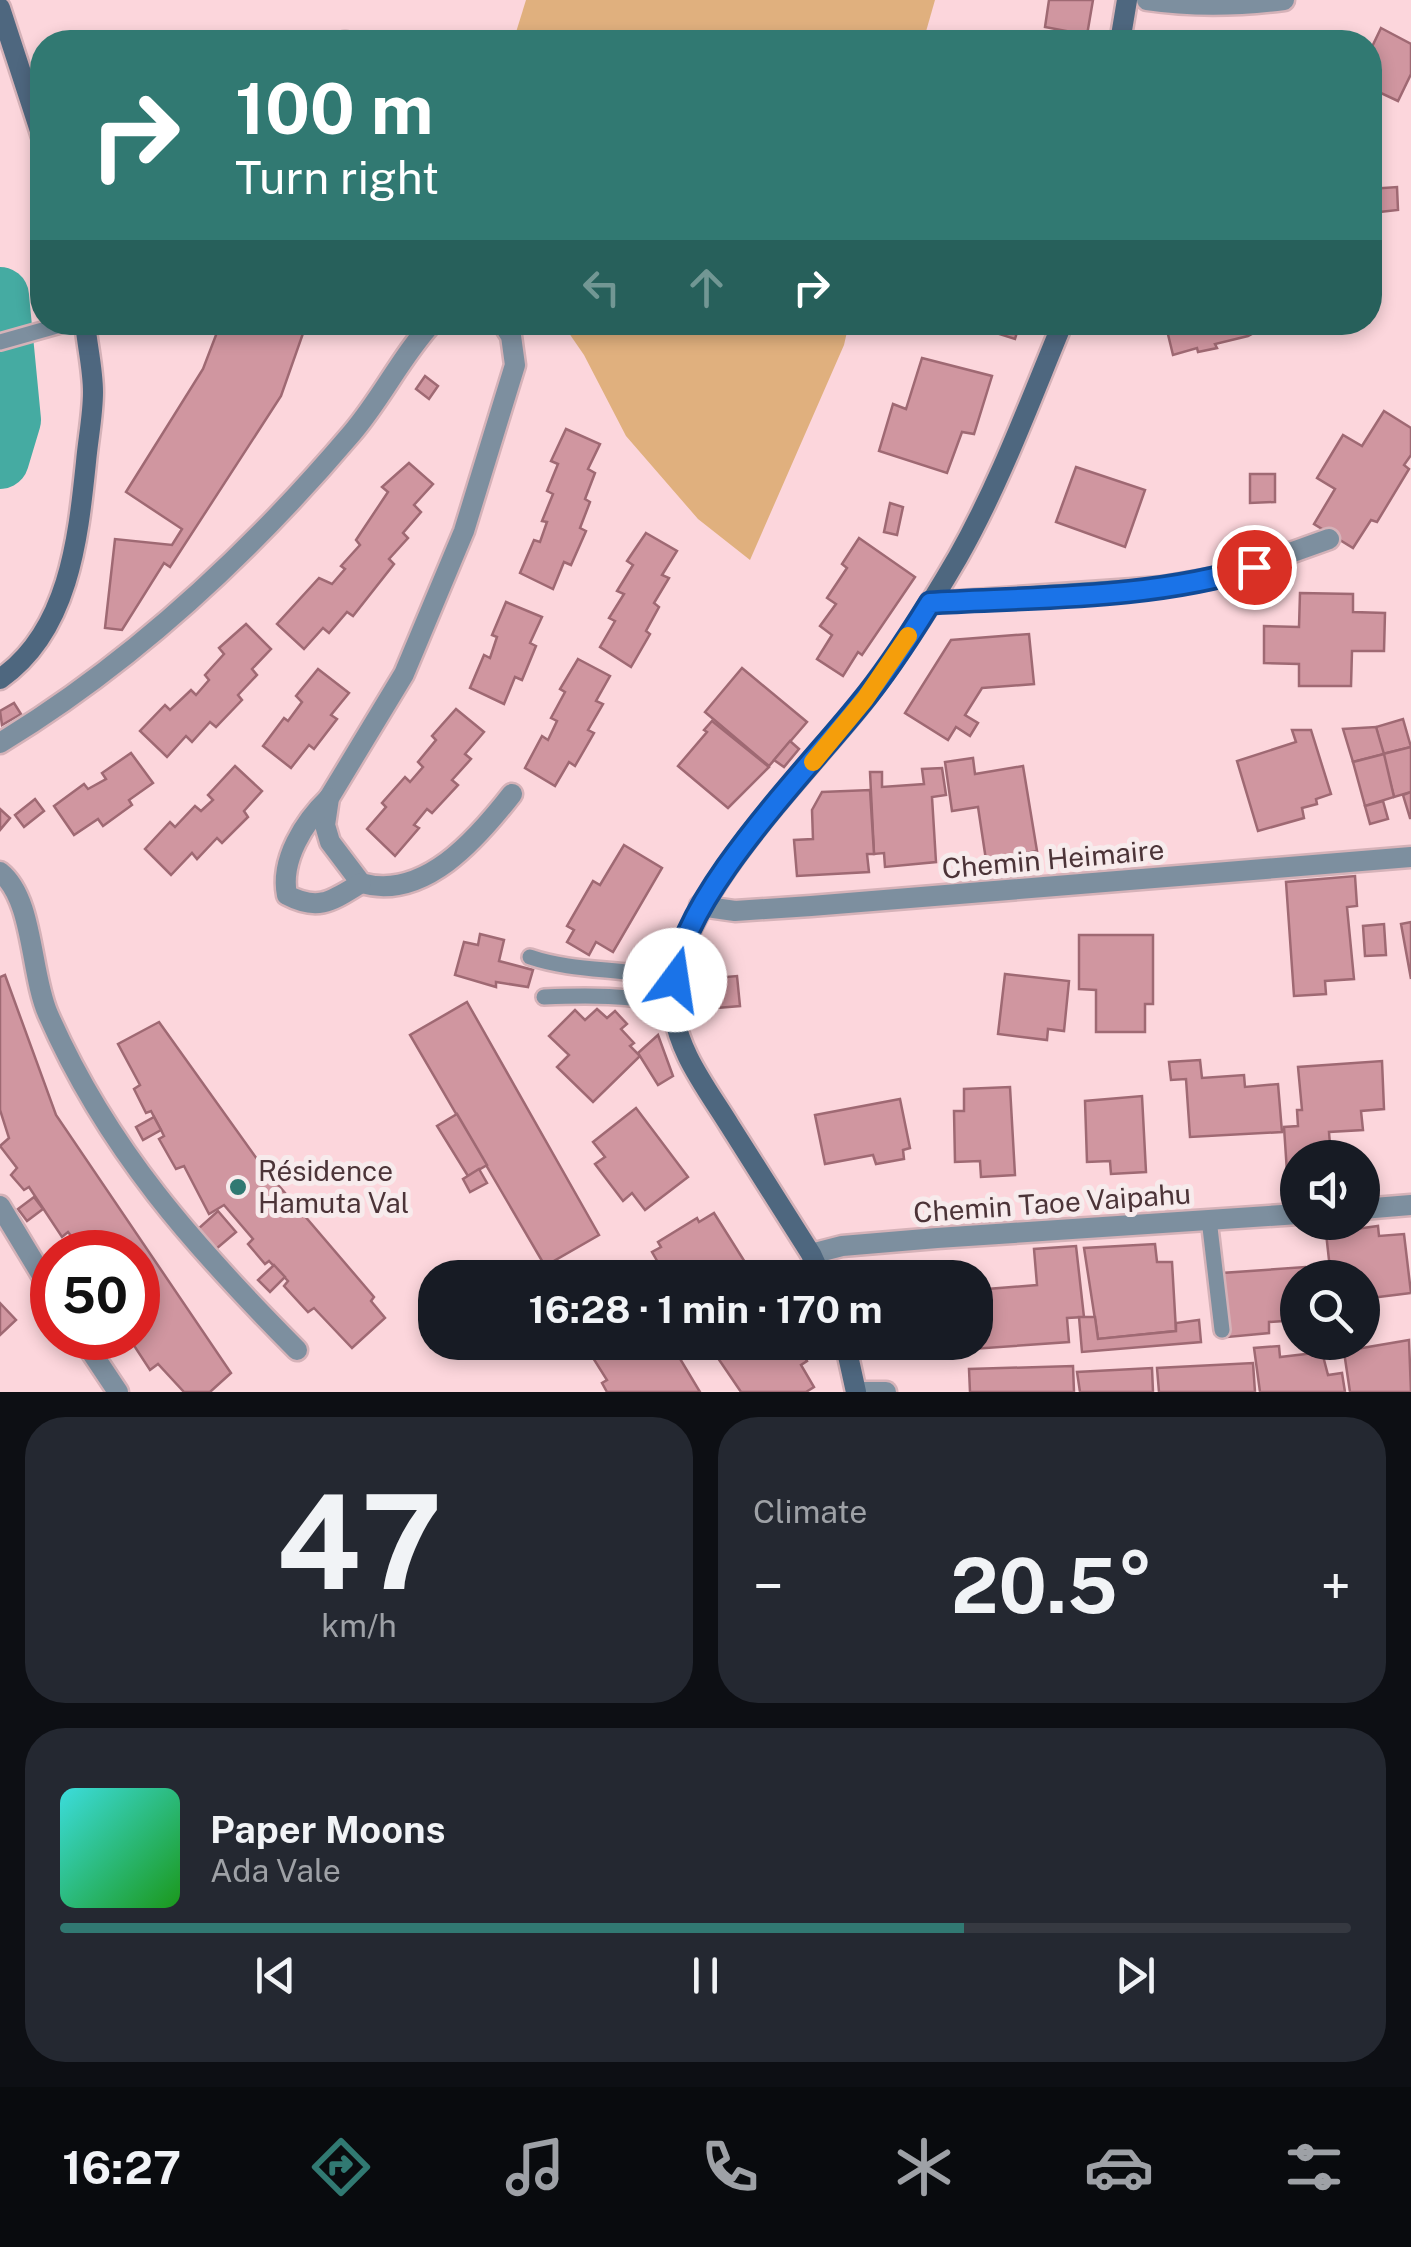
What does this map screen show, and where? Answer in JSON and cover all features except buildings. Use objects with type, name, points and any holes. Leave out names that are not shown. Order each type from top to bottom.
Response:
[{"type":"main road","points":[[1122,30],[1128,0]]},
{"type":"main road","points":[[0,8],[30,87]]},
{"type":"main road","points":[[0,679],[46,633],[70,571],[83,494],[93,392],[86,335]]},
{"type":"main road","points":[[814,1260],[698,1074],[680,1037],[673,1004],[684,938],[700,906],[747,842],[865,699],[930,603],[959,555],[997,477],[1057,335]]},
{"type":"main road","points":[[849,1360],[856,1392]]},
{"type":"street","points":[[1147,0],[1188,6],[1284,0]]},
{"type":"street","points":[[0,743],[96,676],[228,569],[356,428],[424,335]]},
{"type":"street","points":[[510,335],[515,365],[464,531],[404,674],[289,858],[284,878],[287,895],[302,903],[318,905],[361,883],[391,888],[412,884],[482,832],[512,794]]},
{"type":"street","points":[[930,603],[1178,584],[1226,576],[1329,539]]},
{"type":"street","points":[[329,798],[325,825],[330,842],[361,883]]},
{"type":"street","name":"Chemin Heimaire","points":[[700,906],[734,911],[811,906],[1411,857]]},
{"type":"street","points":[[0,872],[13,882],[23,911],[46,1010],[114,1136],[174,1219],[219,1272],[297,1350]]},
{"type":"street","points":[[0,1206],[30,1256]]},
{"type":"street","points":[[1380,1208],[1411,1206]]},
{"type":"street","name":"Chemin Taoe Vaipahu","points":[[811,1254],[861,1244],[1280,1215]]},
{"type":"street","points":[[97,1360],[118,1392]]},
{"type":"street","points":[[864,1392],[886,1392]]},
{"type":"lane","points":[[0,342],[30,334]]},
{"type":"lane","points":[[530,957],[556,965],[638,970],[675,980]]},
{"type":"lane","points":[[544,998],[602,994],[673,1004]]},
{"type":"lane","points":[[1209,1219],[1222,1330]]},
{"type":"shaded area","points":[[526,0],[935,0],[926,30],[517,30]]},
{"type":"shaded area","points":[[570,335],[846,335],[750,560],[698,519],[626,436]]},
{"type":"waterway","points":[[0,296],[12,420],[0,460]]},
{"type":"slow traffic","points":[[813,762],[865,699],[908,636]]},
{"type":"place","name":"Résidence Hamuta Val","points":[[238,1187]]},
{"type":"route","points":[[675,980],[684,938],[700,906],[747,842],[865,699],[930,603],[1162,587],[1254,567]]}]
